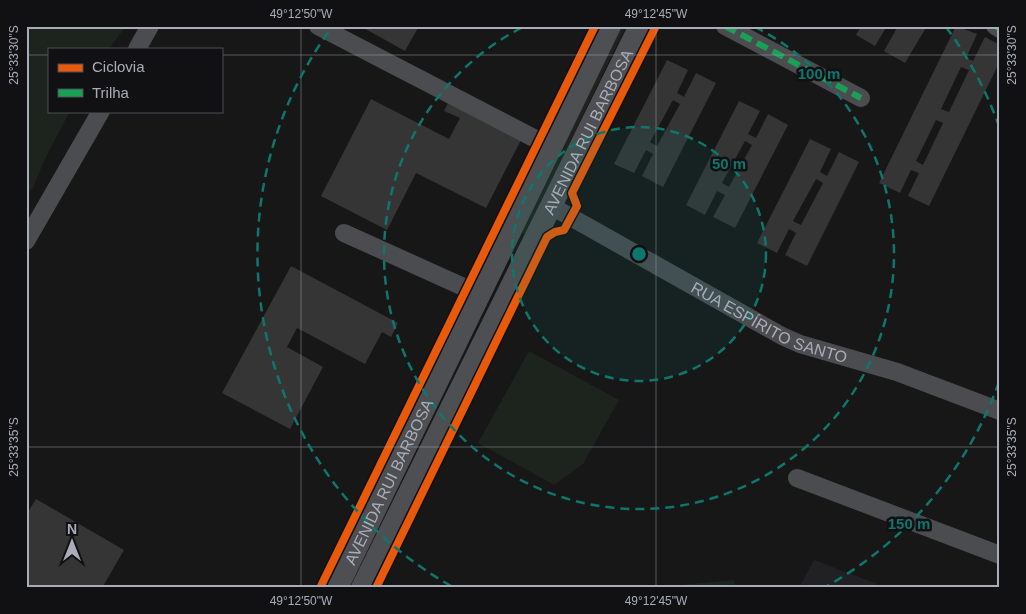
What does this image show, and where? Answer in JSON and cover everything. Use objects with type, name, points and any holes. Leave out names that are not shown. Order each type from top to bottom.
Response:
[{"type":"main road","name":"AVENIDA RUI BARBOSA","points":[[337,588],[610,26]]},
{"type":"main road","name":"AVENIDA RUI BARBOSA","points":[[362,588],[640,26]]},
{"type":"street","points":[[138,48],[150,26]]},
{"type":"street","points":[[318,26],[551,147]]},
{"type":"street","points":[[725,26],[861,98]]},
{"type":"street","points":[[995,26],[1000,29]]},
{"type":"street","points":[[26,241],[100,112]]},
{"type":"street","name":"RUA ESPÍRITO SANTO","points":[[551,206],[782,336],[800,344],[897,372],[1000,411]]},
{"type":"street","points":[[344,233],[479,294]]},
{"type":"street","points":[[797,478],[998,549]]},
{"type":"shaded area","points":[[26,26],[126,26],[110,48],[48,48],[48,112],[69,112],[44,161],[33,188],[26,194]]},
{"type":"shaded area","points":[[618,26],[626,26],[526,233],[523,233],[518,230]]},
{"type":"shaded area","points":[[529,351],[619,400],[583,464],[554,485],[478,443]]},
{"type":"shaded area","points":[[814,560],[888,588],[799,588]]},
{"type":"shaded area","points":[[734,580],[736,588],[665,588],[668,586]]},
{"type":"building","points":[[360,26],[419,26],[405,51]]},
{"type":"building","points":[[861,26],[887,26],[875,46],[856,35]]},
{"type":"building","points":[[894,26],[927,26],[905,63],[884,51],[897,28]]},
{"type":"building","points":[[956,26],[977,34],[966,58],[973,61],[985,37],[1000,45],[1000,61],[929,206],[908,196],[919,173],[911,170],[900,193],[879,183]],"holes":[[[961,67],[969,70],[949,112],[941,109]],[[936,120],[943,123],[923,165],[916,161]]]},
{"type":"building","points":[[667,60],[688,70],[677,93],[684,97],[696,73],[716,83],[663,187],[642,176],[653,154],[646,150],[634,173],[614,164]],"holes":[[[673,100],[680,104],[657,146],[650,142]]]},
{"type":"building","points":[[371,99],[449,139],[460,118],[444,111],[449,101],[522,138],[486,208],[416,173],[387,230],[321,196]]},
{"type":"building","points":[[739,101],[760,111],[748,134],[756,138],[768,114],[788,125],[735,228],[713,217],[725,195],[717,191],[705,215],[686,205]],"holes":[[[745,141],[752,145],[729,187],[722,183]]]},
{"type":"building","points":[[810,139],[831,149],[820,172],[827,176],[839,152],[859,162],[807,266],[785,255],[796,233],[789,229],[777,253],[757,243]],"holes":[[[816,179],[823,183],[801,225],[793,221]]]},
{"type":"building","points":[[291,266],[398,323],[391,337],[382,332],[365,364],[297,328],[287,347],[323,367],[290,429],[222,393]]},
{"type":"building","points":[[36,499],[124,550],[102,588],[26,588],[26,515]]},
{"type":"marked path","points":[[725,26],[861,98]]},
{"type":"marked path","points":[[995,26],[1000,29]]},
{"type":"cycle path","points":[[320,588],[595,26]]},
{"type":"cycle path","points":[[376,588],[547,237],[555,232],[564,230],[577,206],[572,193],[656,26]]}]
